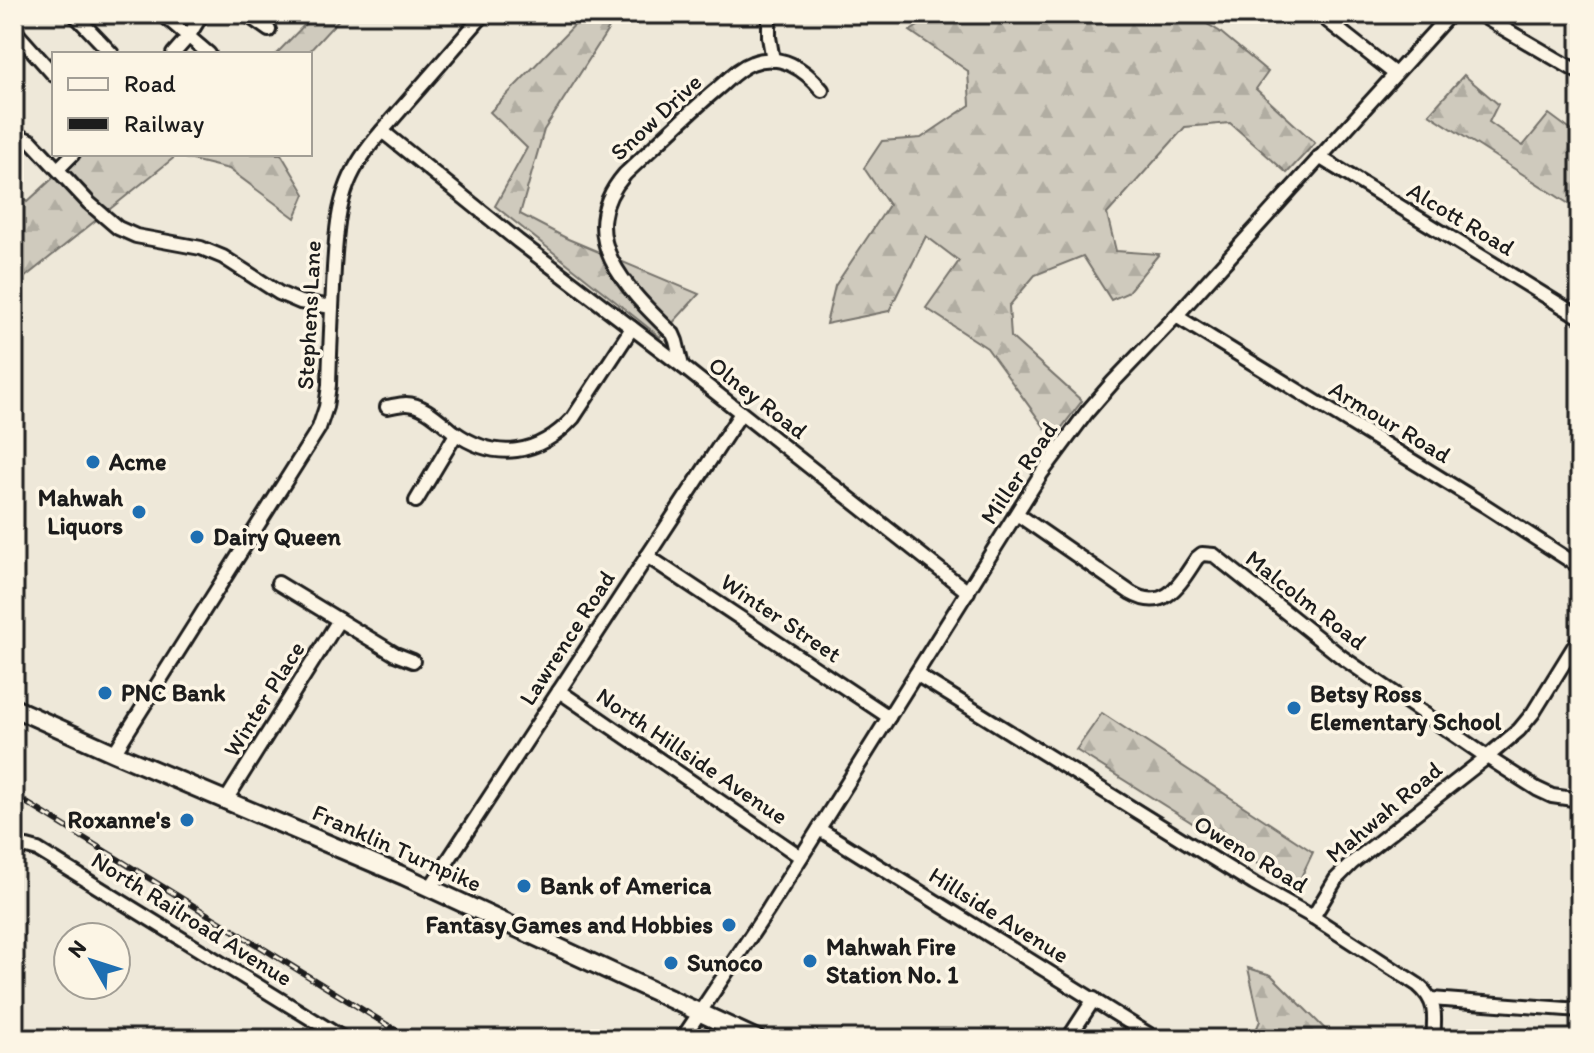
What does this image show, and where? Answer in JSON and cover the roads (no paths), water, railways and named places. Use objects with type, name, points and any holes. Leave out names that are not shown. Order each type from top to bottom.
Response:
[{"type":"main road","name":"Franklin Turnpike","points":[[14,708],[430,888],[755,1039]]},
{"type":"street","points":[[74,14],[110,52]]},
{"type":"street","points":[[162,14],[207,52]]},
{"type":"street","points":[[175,52],[202,14]]},
{"type":"street","points":[[246,14],[269,30]]},
{"type":"street","name":"Stephens Lane","points":[[114,753],[319,428],[329,385],[339,211],[355,167],[382,131],[484,14]]},
{"type":"street","points":[[769,14],[773,60],[797,67],[811,76],[822,90]]},
{"type":"street","points":[[1319,14],[1395,74]]},
{"type":"street","name":"Miller Road","points":[[682,1039],[768,910],[1041,474],[1087,412],[1450,14]]},
{"type":"street","points":[[1479,14],[1580,73]]},
{"type":"street","points":[[14,30],[52,73]]},
{"type":"street","name":"Snow Drive","points":[[682,366],[673,334],[635,296],[615,266],[604,237],[604,211],[625,174],[705,99],[741,68],[761,60],[773,60]]},
{"type":"street","name":"Olney Road","points":[[382,131],[968,592]]},
{"type":"street","points":[[14,134],[31,141],[89,203],[118,228],[136,236],[212,252],[279,293],[300,302],[332,307]]},
{"type":"street","points":[[58,169],[71,156]]},
{"type":"street","name":"Alcott Road","points":[[1319,157],[1580,317]]},
{"type":"street","name":"Armour Road","points":[[1176,316],[1580,567]]},
{"type":"street","points":[[387,407],[405,404],[417,407],[481,447],[508,451],[524,449],[552,438],[573,418],[632,328]]},
{"type":"street","name":"Lawrence Road","points":[[430,888],[741,413]]},
{"type":"street","points":[[416,501],[456,434]]},
{"type":"street","name":"Malcolm Road","points":[[1017,514],[1140,598],[1160,599],[1168,595],[1175,590],[1197,558],[1202,554],[1214,555],[1361,672],[1487,757],[1552,796],[1580,800]]},
{"type":"street","name":"Winter Street","points":[[647,556],[889,717]]},
{"type":"street","points":[[278,583],[395,654],[413,661]]},
{"type":"street","name":"Winter Place","points":[[226,800],[339,620]]},
{"type":"street","name":"Mahwah Road","points":[[1313,917],[1336,879],[1352,863],[1519,730],[1580,637]]},
{"type":"street","name":"Oweno Road","points":[[916,674],[1254,884],[1313,917],[1418,985],[1431,999]]},
{"type":"street","name":"North Hillside Avenue","points":[[559,691],[801,857]]},
{"type":"street","name":"Hillside Avenue","points":[[819,829],[1156,1039]]},
{"type":"street","name":"North Railroad Avenue","points":[[14,848],[38,850],[344,1039]]},
{"type":"street","points":[[1068,1039],[1094,999]]},
{"type":"street","points":[[1433,1039],[1436,1015],[1431,999],[1580,1010]]},
{"type":"railway","points":[[14,795],[410,1039]]},
{"type":"place","name":"Acme","points":[[93,462]]},
{"type":"place","name":"Mahwah Liquors","points":[[139,512]]},
{"type":"place","name":"Dairy Queen","points":[[197,537]]},
{"type":"place","name":"PNC Bank","points":[[105,693]]},
{"type":"place","name":"Betsy Ross Elementary School","points":[[1294,708]]},
{"type":"place","name":"Roxanne's","points":[[187,820]]},
{"type":"place","name":"Bank of America","points":[[524,886]]},
{"type":"place","name":"Fantasy Games and Hobbies","points":[[729,925]]},
{"type":"place","name":"Mahwah Fire Station No. 1","points":[[810,961]]},
{"type":"place","name":"Sunoco","points":[[671,963]]}]
